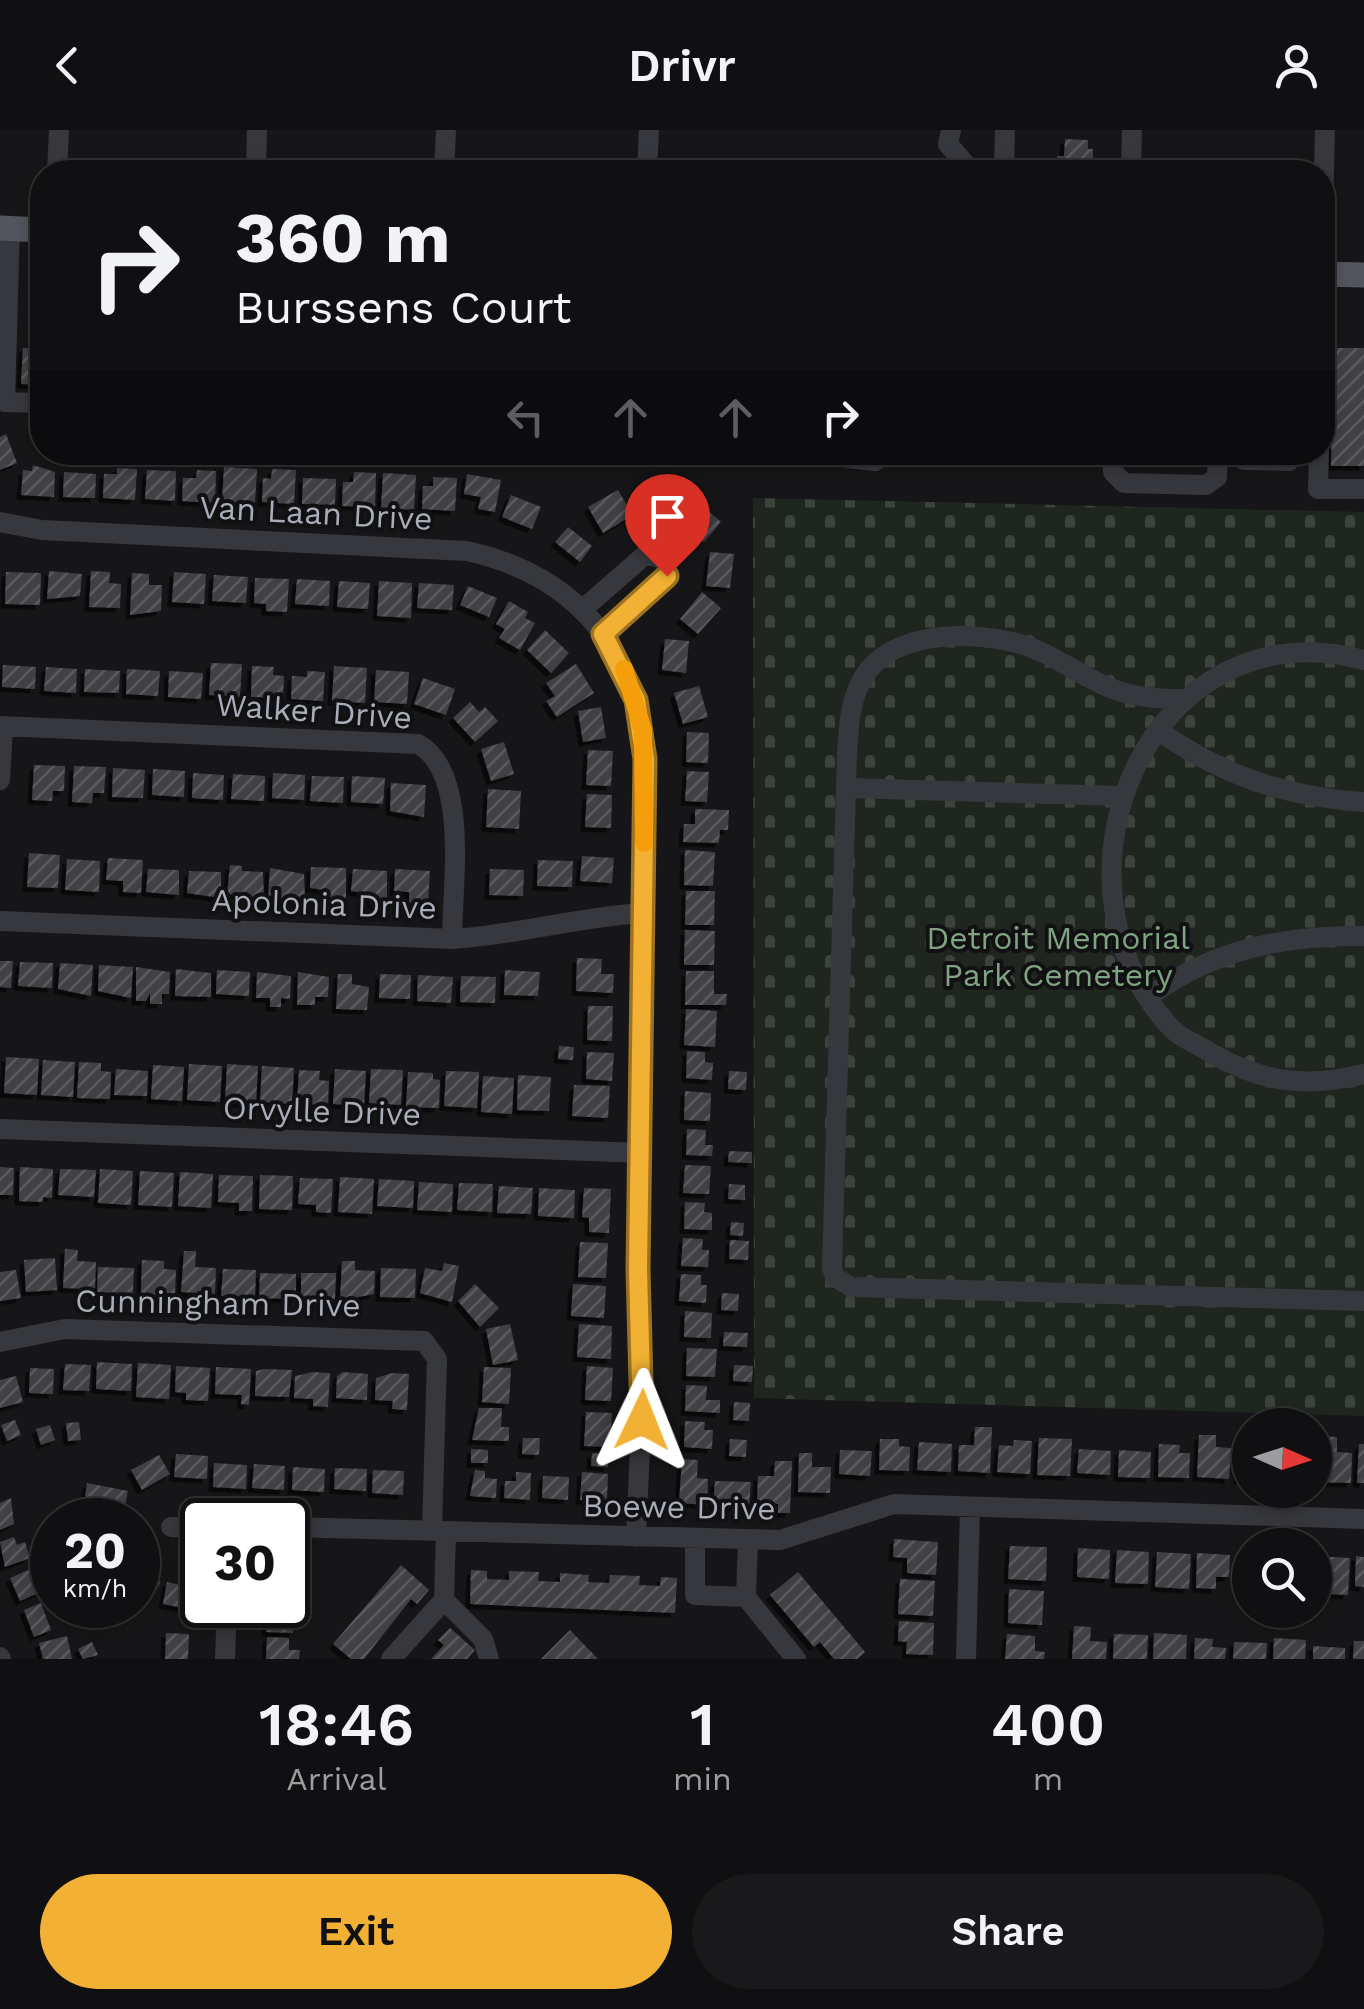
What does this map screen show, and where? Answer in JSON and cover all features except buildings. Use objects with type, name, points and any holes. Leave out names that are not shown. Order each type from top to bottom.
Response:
[{"type":"main road","points":[[5,228],[30,229]]},
{"type":"main road","points":[[1335,275],[1364,276]]},
{"type":"street","points":[[58,130],[58,160]]},
{"type":"street","points":[[256,160],[257,130]]},
{"type":"street","points":[[445,160],[446,130]]},
{"type":"street","points":[[648,160],[650,130]]},
{"type":"street","points":[[952,130],[948,144],[962,160]]},
{"type":"street","points":[[1004,160],[1005,130]]},
{"type":"street","points":[[1131,160],[1132,130]]},
{"type":"street","points":[[1325,160],[1326,130]]},
{"type":"street","points":[[5,228],[2,402],[30,403]]},
{"type":"street","points":[[1113,465],[1113,472],[1124,482],[1206,485],[1217,476],[1217,465]]},
{"type":"street","points":[[1319,465],[1318,489],[1364,489]]},
{"type":"street","name":"Van Laan Drive","points":[[0,522],[42,530],[467,551],[521,565],[583,609],[603,634],[623,666],[643,730],[638,1269],[644,1381],[636,1538]]},
{"type":"street","points":[[583,609],[646,554],[664,560],[667,576],[603,634]]},
{"type":"street","points":[[1181,699],[1112,689],[1060,660],[996,638],[930,638],[905,644],[881,658],[860,682],[850,714],[832,1268],[836,1278],[851,1287],[1364,1301]]},
{"type":"street","points":[[1364,660],[1338,654],[1269,656],[1181,699],[1121,796],[1110,856],[1119,933],[1150,996],[1174,1031],[1270,1080],[1301,1084],[1364,1074]]},
{"type":"street","points":[[0,780],[1,726]]},
{"type":"street","name":"Walker Drive","points":[[1,726],[418,744],[438,759],[450,791],[452,939]]},
{"type":"street","points":[[1159,731],[1226,772],[1263,786],[1303,796],[1364,802]]},
{"type":"street","points":[[848,788],[1121,796]]},
{"type":"street","name":"Apolonia Drive","points":[[0,921],[452,939],[495,936],[566,918],[643,913]]},
{"type":"street","points":[[1150,996],[1198,966],[1262,944],[1364,936]]},
{"type":"street","name":"Orvylle Drive","points":[[0,1129],[641,1153]]},
{"type":"street","name":"Cunningham Drive","points":[[0,1342],[66,1328],[424,1341],[433,1349],[438,1384],[438,1531]]},
{"type":"street","name":"Boewe Drive","points":[[310,1528],[748,1540],[798,1537],[894,1504],[1364,1519]]},
{"type":"street","points":[[966,1659],[970,1507]]},
{"type":"street","points":[[172,1526],[180,1526]]},
{"type":"street","points":[[438,1531],[444,1600],[483,1639],[489,1659]]},
{"type":"street","points":[[695,1539],[695,1596],[746,1597]]},
{"type":"street","points":[[748,1540],[746,1597],[796,1659]]},
{"type":"street","points":[[392,1659],[444,1600]]},
{"type":"street","points":[[226,1659],[227,1628]]},
{"type":"green space","name":"Detroit Memorial Park Cemetery","points":[[753,498],[1364,512],[1364,1416],[1332,1415],[1332,1408],[1232,1408],[1232,1412],[754,1398]]},
{"type":"slow traffic","points":[[624,669],[643,730],[644,843]]},
{"type":"route","points":[[642,1420],[644,1381],[638,1269],[645,759],[636,700],[623,666],[603,634],[667,576]]}]
